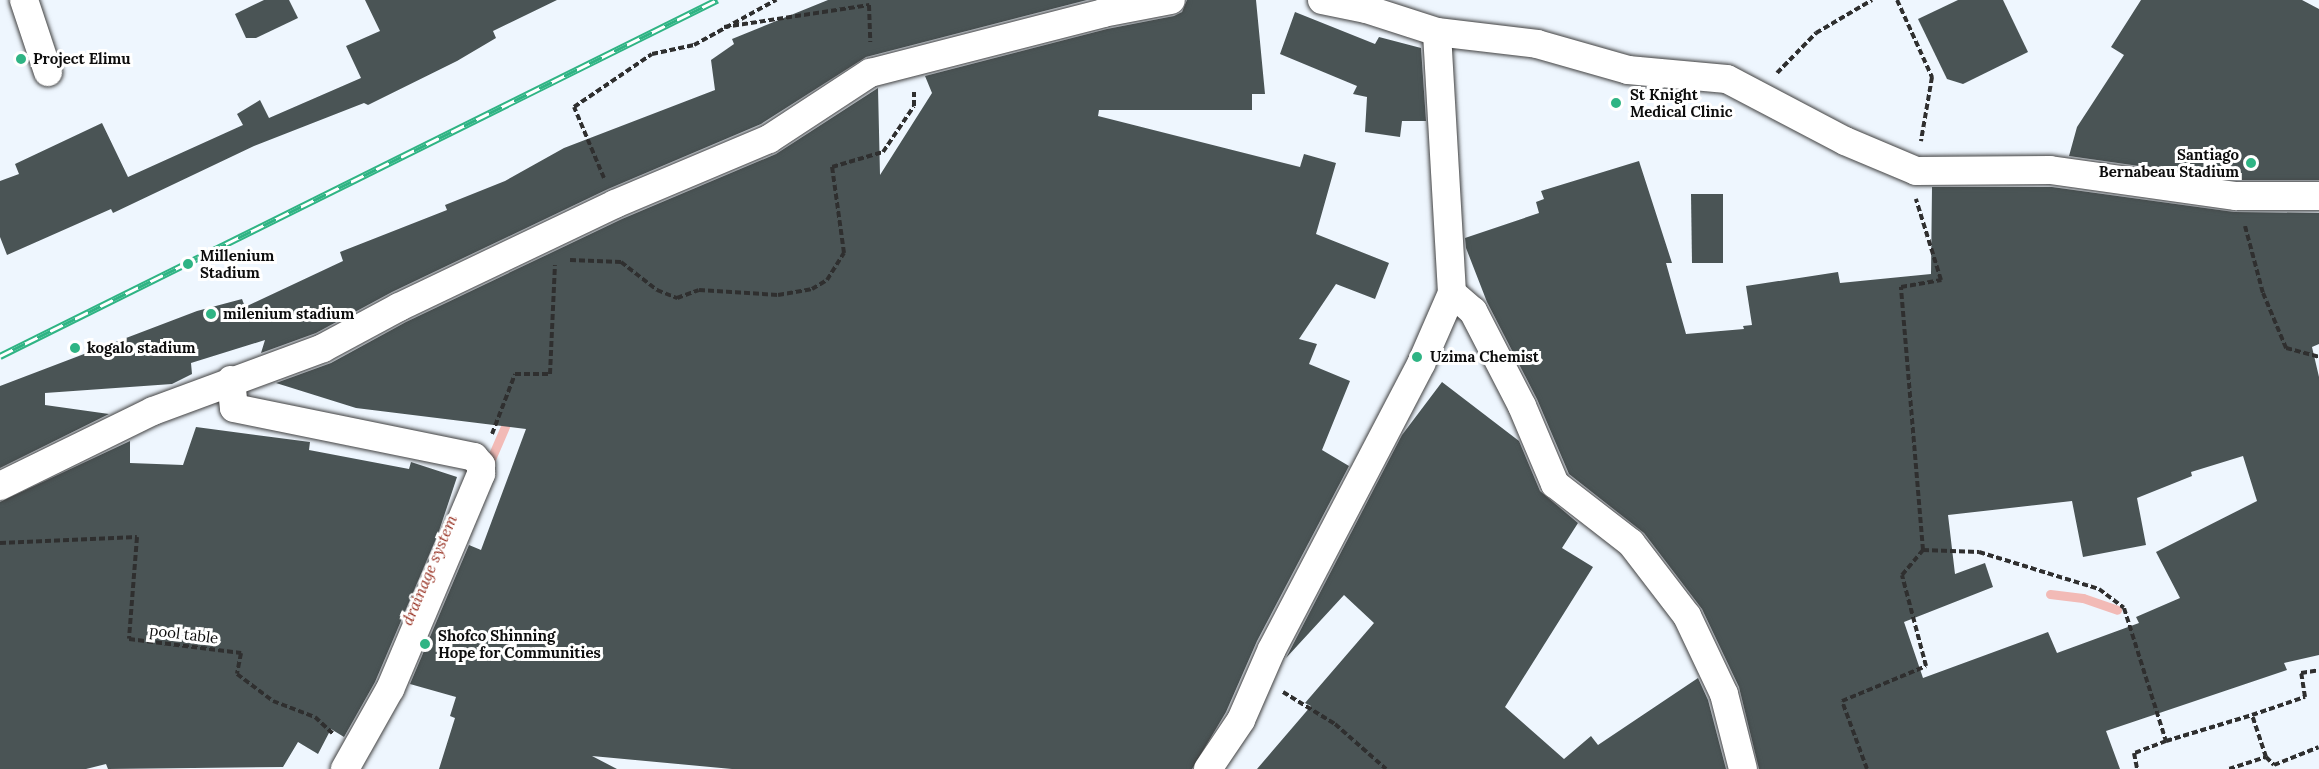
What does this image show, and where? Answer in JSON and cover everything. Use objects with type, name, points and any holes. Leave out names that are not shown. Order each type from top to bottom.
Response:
[{"type":"street","points":[[24,0],[48,72]]},
{"type":"street","points":[[0,486],[153,411],[231,380],[323,348],[399,307],[615,204],[769,139],[870,73],[1103,13],[1171,0]]},
{"type":"street","points":[[1322,0],[1368,4],[1437,32],[1537,44],[1628,70],[1726,80],[1845,141],[1916,171],[2050,170],[2236,196],[2319,196]]},
{"type":"street","points":[[1208,769],[1242,720],[1259,678],[1351,491],[1421,364],[1452,293],[1437,32]]},
{"type":"street","points":[[1452,293],[1473,310],[1522,406],[1555,484],[1630,543],[1686,616],[1725,694],[1743,769]]},
{"type":"street","points":[[231,380],[234,408],[474,457],[481,465],[481,474],[390,689],[349,761]]},
{"type":"path","points":[[615,204],[574,106],[652,54],[694,45],[719,28],[776,0]]},
{"type":"path","points":[[1755,94],[1816,33],[1872,0]]},
{"type":"path","points":[[1867,769],[1842,701],[1926,666],[1902,575],[1923,550],[1901,287],[1941,280],[1916,198],[1916,171],[1932,77],[1898,0]]},
{"type":"path","points":[[719,28],[869,4],[870,73]]},
{"type":"path","points":[[481,465],[515,374],[550,374],[555,260],[621,262],[657,290],[677,298],[699,290],[778,295],[812,289],[827,280],[844,253],[832,167],[883,152],[914,106],[915,61]]},
{"type":"path","points":[[2236,196],[2264,293],[2286,348],[2319,357]]},
{"type":"path","name":"pool table","points":[[0,543],[137,537],[129,639],[241,653],[237,674],[273,701],[315,717],[349,761]]},
{"type":"path","points":[[1923,550],[1979,552],[2099,590],[2124,608],[2166,741]]},
{"type":"path","points":[[2137,769],[2134,753],[2305,697],[2301,673],[2319,670]]},
{"type":"path","points":[[1259,678],[1335,724],[1386,769]]},
{"type":"path","points":[[2252,715],[2266,757],[2274,765],[2319,747]]},
{"type":"path","points":[[2229,769],[2266,757]]},
{"type":"building","points":[[264,0],[289,0],[298,18],[256,38],[246,38],[235,14]]},
{"type":"building","points":[[365,0],[557,0],[493,31],[496,38],[457,61],[368,105],[364,103],[254,146],[113,213],[111,209],[7,255],[0,237],[0,181],[19,174],[15,164],[102,123],[128,177],[243,125],[237,114],[260,100],[269,118],[361,78],[346,46],[380,31]]},
{"type":"building","points":[[828,0],[1087,0],[866,57],[761,124],[608,189],[392,292],[316,333],[261,353],[265,340],[191,363],[192,374],[172,384],[45,393],[45,405],[109,414],[0,468],[0,386],[197,311],[242,299],[245,307],[343,261],[340,252],[447,210],[445,205],[505,181],[564,148],[715,90],[711,60],[734,44],[732,39]]},
{"type":"building","points":[[1187,0],[1256,0],[1265,94],[1252,94],[1252,110],[1099,110],[1098,116],[1300,167],[1304,154],[1336,163],[1316,234],[1389,263],[1375,299],[1336,284],[1299,339],[1317,344],[1309,364],[1350,381],[1322,450],[1349,466],[1257,641],[1226,712],[1192,769],[732,769],[592,756],[617,769],[439,769],[455,718],[450,716],[456,697],[410,684],[469,545],[481,550],[526,429],[356,408],[276,383],[331,363],[406,322],[622,219],[776,154],[878,88],[880,175],[932,93],[925,76],[1107,29],[1174,16],[1182,12]]},
{"type":"building","points":[[1958,0],[2003,0],[2028,52],[1963,84],[1947,79],[1918,19]]},
{"type":"building","points":[[2141,0],[2302,0],[2319,9],[2319,180],[2237,180],[2069,156],[2077,127],[2124,55],[2111,47]]},
{"type":"building","points":[[1295,12],[1375,44],[1379,37],[1421,48],[1426,121],[1402,121],[1400,137],[1365,132],[1367,97],[1353,94],[1357,86],[1280,54]]},
{"type":"building","points":[[1639,161],[1672,263],[1666,263],[1686,334],[1744,329],[1743,326],[1752,325],[1746,286],[1838,272],[1840,283],[1931,274],[1932,187],[2052,187],[2234,212],[2319,213],[2319,344],[2312,347],[2319,377],[2319,655],[2284,663],[2287,670],[2106,731],[2120,769],[1759,769],[1739,687],[1702,609],[1644,533],[1569,474],[1537,399],[1487,302],[1466,248],[1465,238],[1539,213],[1536,202],[1544,199],[1541,191]],"holes":[[[2243,456],[2257,501],[2156,552],[2180,598],[2136,617],[2139,623],[2057,653],[2048,632],[1923,678],[1904,622],[1993,587],[1985,563],[1955,574],[1948,515],[2072,501],[2083,557],[2146,545],[2137,498],[2192,476],[2191,472]]]},
{"type":"building","points":[[1691,194],[1723,194],[1723,263],[1692,263]]},
{"type":"building","points":[[1442,382],[1519,441],[1540,491],[1578,523],[1562,548],[1593,567],[1505,707],[1564,759],[1591,736],[1598,745],[1698,678],[1708,700],[1726,769],[1257,769],[1311,706],[1305,703],[1374,623],[1344,595],[1286,658],[1402,435]]},
{"type":"building","points":[[196,427],[310,442],[309,450],[409,469],[411,462],[457,477],[438,534],[375,682],[344,737],[331,729],[318,754],[298,742],[283,767],[108,769],[106,764],[86,769],[0,769],[0,502],[130,441],[130,463],[183,465]]},
{"type":"waterway","name":"drainage system","points":[[488,466],[510,415]]},
{"type":"waterway","name":"drainage system","points":[[2050,594],[2083,598],[2117,610]]},
{"type":"railway","points":[[0,356],[717,0]]},
{"type":"place","name":"Project Elimu","points":[[21,59]]},
{"type":"place","name":"St Knight Medical Clinic","points":[[1616,103]]},
{"type":"place","name":"Santiago Bernabeau Stadium","points":[[2251,163]]},
{"type":"place","name":"Millenium Stadium","points":[[188,264]]},
{"type":"place","name":"milenium stadium","points":[[211,314]]},
{"type":"place","name":"kogalo stadium","points":[[75,348]]},
{"type":"place","name":"Uzima Chemist","points":[[1417,357]]},
{"type":"place","name":"Shofco Shinning Hope for Communities","points":[[425,644]]}]
